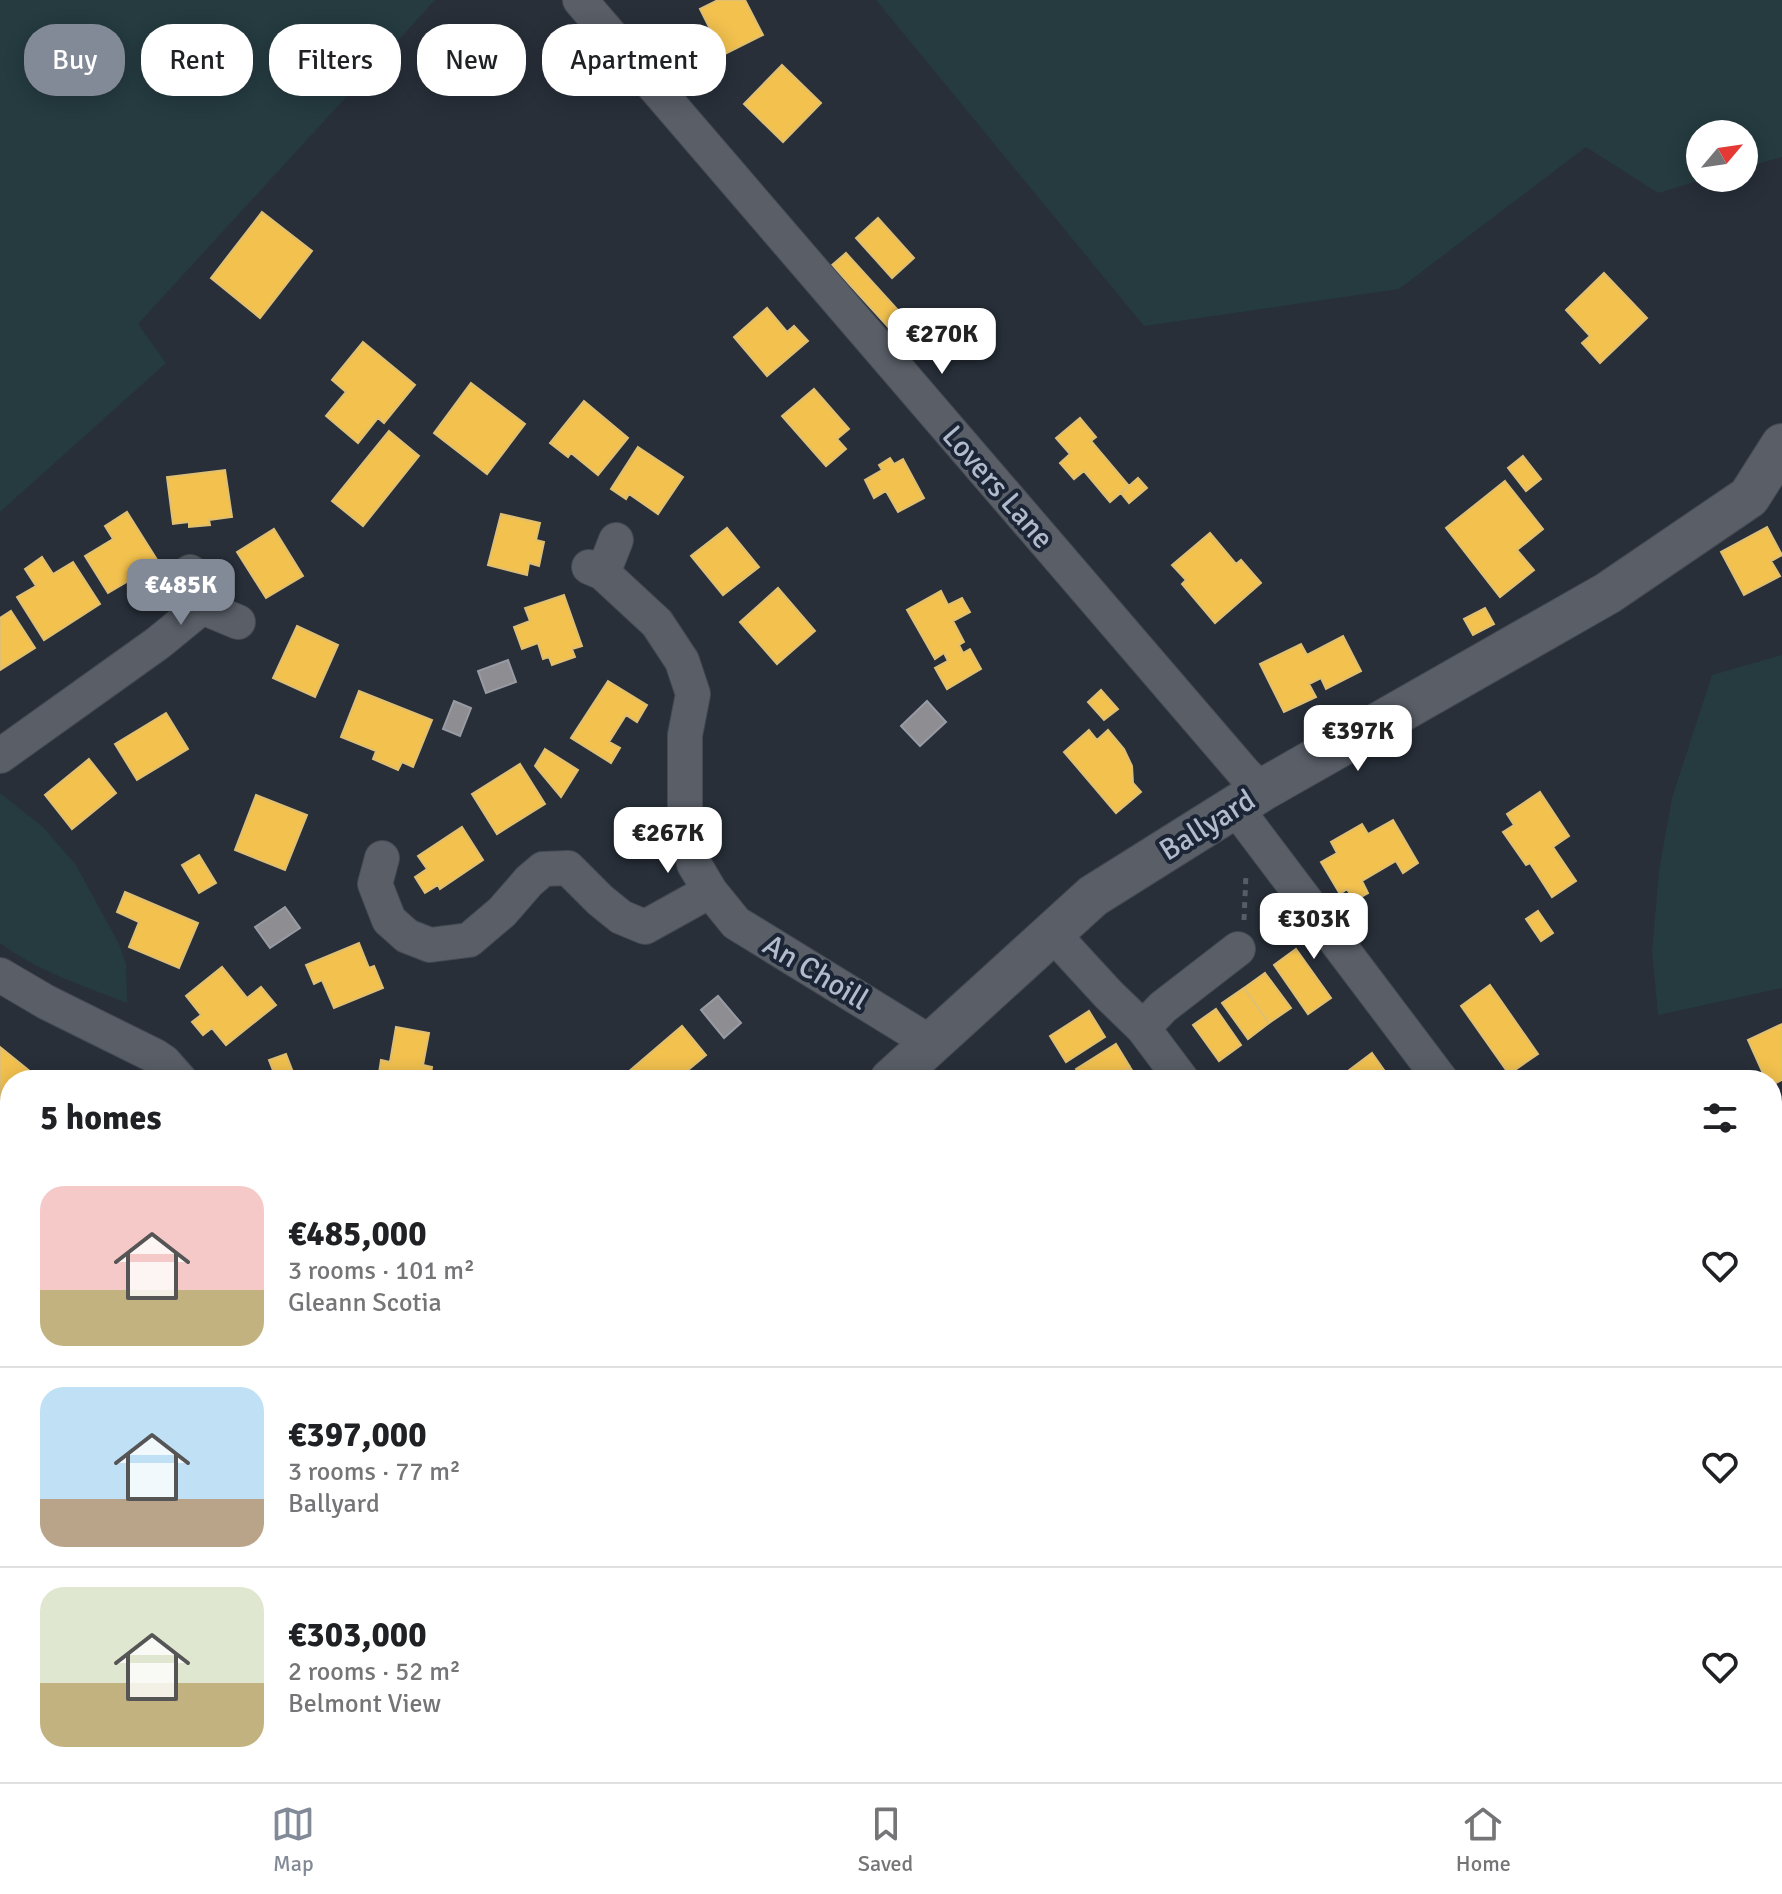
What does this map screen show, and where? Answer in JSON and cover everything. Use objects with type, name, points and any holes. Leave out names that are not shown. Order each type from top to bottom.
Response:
[{"type":"street","name":"Lovers Lane","points":[[580,0],[1245,774],[1248,799],[1434,1070]]},
{"type":"street","name":"Ballyard","points":[[902,1070],[1093,896],[1248,799],[1608,593],[1749,497],[1782,445]]},
{"type":"street","name":"An Choill","points":[[616,540],[596,570],[657,623],[682,661],[693,694],[685,735],[685,807],[694,864],[710,891],[736,923],[931,1043]]},
{"type":"street","points":[[190,572],[202,607],[238,622]]},
{"type":"street","points":[[0,756],[158,643],[202,607]]},
{"type":"street","points":[[382,858],[375,884],[389,920],[407,936],[430,945],[469,940],[502,912],[543,869],[568,868],[621,917],[645,927],[710,891]]},
{"type":"street","points":[[1052,933],[1143,1028],[1174,1070]]},
{"type":"street","points":[[1143,1028],[1163,1007],[1238,949]]},
{"type":"street","points":[[0,975],[46,1002],[155,1056],[171,1070]]},
{"type":"path","points":[[1244,899],[1246,873]]},
{"type":"green space","points":[[0,0],[435,0],[401,37],[401,24],[269,24],[269,96],[347,96],[138,324],[166,363],[0,512]]},
{"type":"green space","points":[[876,0],[1782,0],[1782,157],[1758,164],[1758,120],[1686,120],[1686,185],[1658,193],[1586,147],[1399,289],[1144,326]]},
{"type":"green space","points":[[1782,655],[1782,988],[1658,1015],[1652,951],[1659,871],[1672,798],[1712,675]]},
{"type":"green space","points":[[0,793],[43,827],[76,865],[119,944],[126,964],[127,1003],[45,970],[0,943]]},
{"type":"building: Homes","points":[[718,0],[745,0],[763,35],[726,54],[726,24],[708,24],[700,9]]},
{"type":"building: Homes","points":[[782,65],[821,103],[783,142],[744,104]]},
{"type":"building: Homes","points":[[262,212],[312,251],[260,318],[211,278]]},
{"type":"building: Homes","points":[[878,218],[914,258],[892,278],[856,238]]},
{"type":"building: Homes","points":[[846,253],[905,318],[891,330],[832,265]]},
{"type":"building: Homes","points":[[1604,273],[1647,318],[1600,363],[1582,343],[1590,336],[1566,310]]},
{"type":"building: Homes","points":[[767,308],[787,332],[794,326],[808,341],[767,376],[734,337]]},
{"type":"building: Homes","points":[[363,342],[415,385],[384,423],[378,418],[358,443],[326,416],[346,392],[332,380]]},
{"type":"building: Homes","points":[[471,383],[525,424],[487,474],[434,433]]},
{"type":"building: Homes","points":[[814,389],[849,429],[837,439],[846,449],[826,466],[782,416]]},
{"type":"building: Homes","points":[[584,401],[628,438],[598,475],[571,453],[568,457],[550,443]]},
{"type":"building: Homes","points":[[1080,418],[1096,437],[1091,441],[1129,486],[1110,502],[1084,471],[1074,479],[1060,463],[1070,454],[1056,438]]},
{"type":"building: Homes","points":[[389,431],[419,456],[363,526],[332,501]]},
{"type":"building: Homes","points":[[638,447],[683,477],[658,514],[629,494],[626,499],[611,489]]},
{"type":"building: Homes","points":[[1523,456],[1541,479],[1526,491],[1508,468]]},
{"type":"building: Homes","points":[[890,458],[894,464],[903,459],[924,498],[898,512],[886,491],[874,498],[865,480],[882,470],[879,465]]},
{"type":"building: Homes","points":[[225,470],[232,517],[209,520],[210,525],[189,527],[189,522],[173,524],[167,477]]},
{"type":"building: Homes","points":[[1138,478],[1147,488],[1129,503],[1121,493]]},
{"type":"building: Homes","points":[[1505,481],[1543,529],[1517,550],[1534,570],[1500,597],[1446,528]]},
{"type":"building: Homes","points":[[127,512],[159,563],[108,593],[85,556],[113,539],[105,526]]},
{"type":"building: Homes","points":[[501,514],[540,523],[536,540],[544,542],[539,566],[529,563],[527,575],[488,565]]},
{"type":"building: Homes","points":[[1767,527],[1782,555],[1771,561],[1780,576],[1744,595],[1721,552]]},
{"type":"building: Homes","points":[[727,528],[759,567],[723,595],[691,556]]},
{"type":"building: Homes","points":[[274,529],[303,576],[266,598],[237,552]]},
{"type":"building: Homes","points":[[1210,533],[1236,564],[1241,560],[1261,583],[1215,623],[1182,584],[1186,580],[1172,565]]},
{"type":"building: Homes","points":[[42,557],[53,574],[73,562],[100,604],[44,640],[17,597],[36,586],[25,569]]},
{"type":"building: Homes","points":[[778,588],[815,631],[777,664],[740,622]]},
{"type":"building: Homes","points":[[941,591],[948,605],[962,598],[970,612],[953,621],[964,642],[959,645],[963,653],[970,649],[981,669],[947,689],[935,668],[948,661],[944,653],[935,659],[907,610]]},
{"type":"building: Homes","points":[[564,595],[582,646],[572,649],[575,657],[552,665],[549,657],[543,659],[538,643],[522,649],[514,627],[530,621],[525,608]]},
{"type":"building: Homes","points":[[1485,608],[1494,624],[1473,635],[1464,619]]},
{"type":"building: Homes","points":[[11,611],[35,648],[0,670],[0,618]]},
{"type":"building: Homes","points":[[297,626],[338,645],[315,697],[273,678]]},
{"type":"building: Homes","points":[[1343,636],[1361,671],[1326,689],[1321,678],[1309,684],[1316,697],[1284,712],[1260,664],[1301,644],[1307,655]]},
{"type":"building: Homes","points":[[608,681],[647,705],[637,722],[626,715],[609,742],[620,748],[611,763],[571,738]]},
{"type":"building: Homes","points":[[1101,690],[1118,709],[1104,720],[1088,702]]},
{"type":"building: Homes","points":[[359,691],[432,720],[413,767],[402,762],[398,770],[373,759],[376,751],[341,737]]},
{"type":"building: Homes","points":[[166,713],[188,749],[137,780],[115,744]]},
{"type":"building: Homes","points":[[1089,730],[1097,740],[1108,730],[1124,749],[1132,766],[1133,783],[1141,792],[1116,813],[1064,752]]},
{"type":"building: Homes","points":[[545,749],[578,770],[561,797],[535,766]]},
{"type":"building: Homes","points":[[89,759],[116,793],[72,829],[45,795]]},
{"type":"building: Homes","points":[[520,764],[545,804],[497,834],[472,794]]},
{"type":"building: Homes","points":[[1540,792],[1569,836],[1553,847],[1576,881],[1552,897],[1530,863],[1526,865],[1503,832],[1514,825],[1507,814]]},
{"type":"building: Homes","points":[[256,795],[307,815],[285,870],[235,850]]},
{"type":"building: Homes","points":[[1393,820],[1418,863],[1403,873],[1396,861],[1362,881],[1368,893],[1354,901],[1347,889],[1340,894],[1321,862],[1337,853],[1331,842],[1362,824],[1368,834]]},
{"type":"building: Homes","points":[[462,827],[483,860],[440,889],[438,885],[425,893],[415,877],[427,869],[418,856]]},
{"type":"building: Homes","points":[[199,855],[216,883],[199,893],[182,865]]},
{"type":"building: Homes","points":[[125,892],[198,923],[179,968],[129,947],[139,922],[117,912]]},
{"type":"building: Homes","points":[[1538,911],[1553,933],[1541,941],[1526,919]]},
{"type":"building: Homes","points":[[359,943],[369,968],[374,966],[383,988],[334,1008],[322,980],[314,984],[306,965]]},
{"type":"building: Homes","points":[[1296,949],[1331,998],[1308,1014],[1274,965]]},
{"type":"building: Homes","points":[[222,967],[247,998],[261,987],[276,1005],[226,1045],[212,1028],[203,1035],[192,1022],[201,1015],[186,996]]},
{"type":"building: Homes","points":[[1265,973],[1291,1008],[1269,1023],[1244,988]]},
{"type":"building: Homes","points":[[1490,985],[1538,1054],[1515,1070],[1506,1070],[1461,1006]]},
{"type":"building: Homes","points":[[1244,988],[1269,1023],[1248,1039],[1222,1003]]},
{"type":"building: Homes","points":[[1216,1009],[1241,1045],[1219,1061],[1193,1025]]},
{"type":"building: Homes","points":[[1089,1011],[1105,1037],[1066,1062],[1050,1036]]},
{"type":"building: Homes","points":[[1782,1024],[1782,1070],[1762,1070],[1748,1040]]},
{"type":"building: Homes","points":[[682,1026],[706,1055],[688,1070],[630,1070]]},
{"type":"building: Homes","points":[[396,1027],[429,1033],[423,1065],[432,1067],[432,1070],[380,1070],[381,1060],[390,1062]]},
{"type":"building: Homes","points":[[1116,1044],[1130,1067],[1125,1070],[1076,1069]]},
{"type":"building: Homes","points":[[0,1047],[28,1070],[0,1070]]},
{"type":"building: Homes","points":[[1372,1053],[1384,1070],[1349,1070]]},
{"type":"building: Homes","points":[[286,1054],[292,1070],[273,1070],[269,1060]]},
{"type":"building: Industry","points":[[508,660],[516,682],[486,693],[478,671]]},
{"type":"building: Industry","points":[[454,701],[471,708],[460,736],[443,729]]},
{"type":"building: Industry","points":[[927,701],[946,722],[920,746],[901,726]]},
{"type":"building: Industry","points":[[285,907],[300,928],[270,948],[255,927]]},
{"type":"building: Industry","points":[[718,996],[741,1023],[724,1038],[701,1010]]}]
